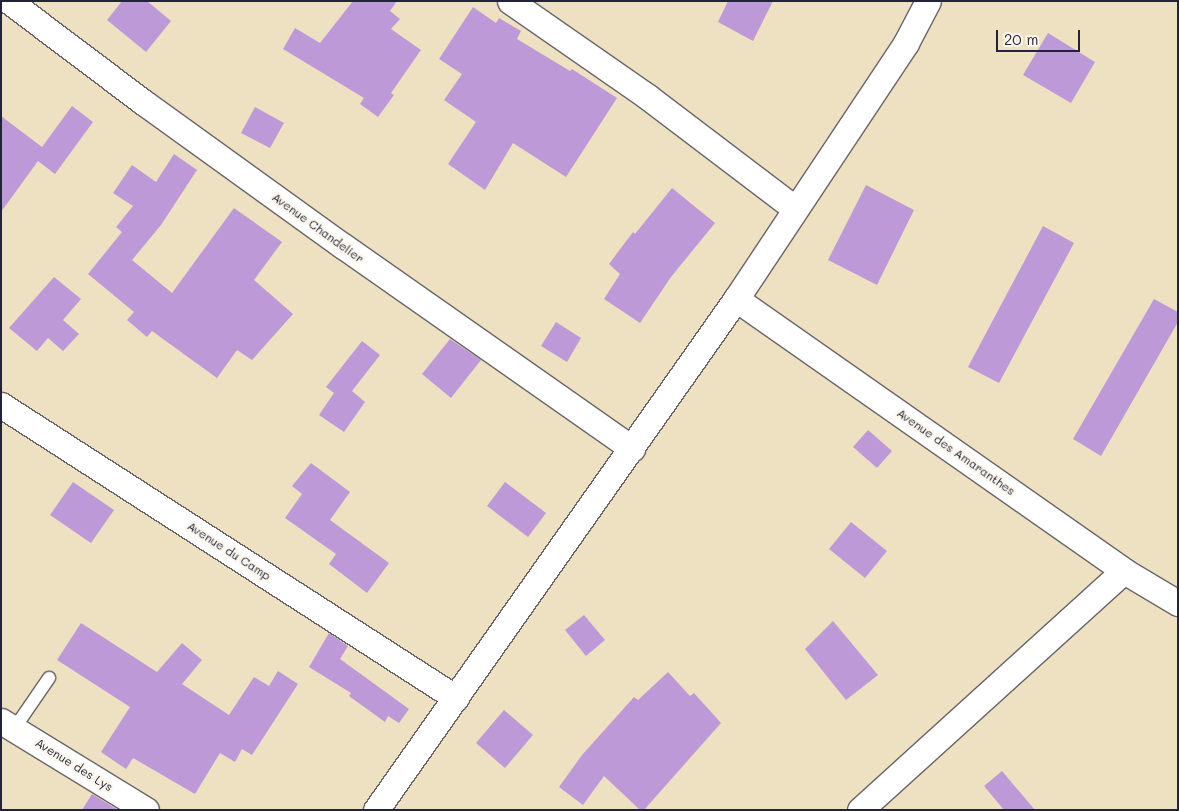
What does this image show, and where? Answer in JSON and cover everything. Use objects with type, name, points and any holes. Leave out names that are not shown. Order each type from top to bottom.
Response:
[{"type":"street","name":"Avenue Chandelier","points":[[9,1],[142,102],[343,246],[632,448]]},
{"type":"street","points":[[510,1],[648,97],[794,208]]},
{"type":"street","points":[[376,810],[736,299],[794,208],[906,43],[928,1]]},
{"type":"street","name":"Avenue des Amaranthes","points":[[736,299],[1124,571],[1178,603]]},
{"type":"street","name":"Avenue du Camp","points":[[1,405],[456,698]]},
{"type":"street","points":[[860,810],[1124,571]]},
{"type":"street","name":"Avenue des Lys","points":[[8,725],[146,810]]},
{"type":"lane","points":[[8,725],[49,678]]},
{"type":"building","points":[[122,1],[147,1],[171,21],[146,52],[107,20]]},
{"type":"building","points":[[353,1],[397,1],[390,11],[400,19],[391,29],[421,50],[391,93],[394,95],[378,117],[360,104],[364,98],[283,49],[295,28],[320,43]]},
{"type":"building","points":[[728,1],[773,1],[753,41],[718,22]]},
{"type":"building","points":[[473,7],[496,23],[499,18],[521,31],[517,39],[570,71],[572,69],[617,98],[566,177],[513,143],[485,190],[448,164],[476,122],[444,100],[462,74],[439,59]]},
{"type":"building","points":[[1048,33],[1095,62],[1071,103],[1023,75]]},
{"type":"building","points":[[72,106],[93,122],[55,174],[38,161],[1,212],[1,116],[42,147]]},
{"type":"building","points":[[255,107],[284,123],[270,148],[241,133]]},
{"type":"building","points":[[174,154],[197,170],[161,225],[132,260],[172,293],[234,208],[282,242],[254,280],[293,314],[252,360],[237,350],[217,378],[152,331],[147,337],[127,320],[134,312],[88,274],[122,232],[116,227],[133,206],[113,193],[132,165],[156,182]]},
{"type":"building","points":[[866,185],[914,210],[877,285],[828,260]]},
{"type":"building","points":[[672,188],[715,223],[671,277],[640,323],[604,299],[620,274],[609,264],[633,232],[635,234]]},
{"type":"building","points":[[1043,226],[1074,243],[999,383],[968,367]]},
{"type":"building","points":[[54,277],[81,299],[63,320],[79,334],[63,351],[48,338],[37,351],[9,328]]},
{"type":"building","points":[[1154,299],[1178,312],[1178,322],[1101,456],[1073,439]]},
{"type":"building","points":[[556,322],[581,338],[567,362],[541,346]]},
{"type":"building","points":[[450,339],[481,360],[451,398],[422,374]]},
{"type":"building","points":[[362,341],[380,355],[352,391],[365,402],[344,432],[319,415],[334,393],[326,387]]},
{"type":"building","points":[[868,430],[892,451],[877,468],[853,447]]},
{"type":"building","points":[[311,463],[350,492],[330,520],[389,563],[367,593],[329,564],[336,554],[285,518],[302,494],[292,486]]},
{"type":"building","points":[[73,482],[114,510],[91,543],[50,515]]},
{"type":"building","points":[[505,482],[546,513],[528,537],[487,506]]},
{"type":"building","points":[[851,522],[887,551],[865,578],[829,549]]},
{"type":"building","points":[[584,615],[605,640],[586,656],[565,630]]},
{"type":"building","points":[[833,621],[878,675],[846,700],[805,649]]},
{"type":"building","points":[[81,623],[157,672],[182,643],[202,660],[182,684],[229,715],[254,677],[269,686],[278,671],[298,684],[252,755],[242,749],[235,762],[220,753],[195,794],[133,758],[126,769],[101,752],[130,707],[57,660]]},
{"type":"building","points":[[329,633],[348,646],[340,659],[409,709],[399,723],[388,716],[385,722],[349,696],[351,693],[309,667]]},
{"type":"building","points":[[668,672],[690,696],[694,693],[721,723],[644,810],[640,810],[604,776],[583,805],[559,787],[582,755],[634,697],[638,700]]},
{"type":"building","points":[[504,710],[533,735],[505,768],[476,743]]},
{"type":"building","points":[[1002,771],[1035,810],[1004,810],[984,786]]},
{"type":"building","points":[[92,794],[118,810],[82,810]]}]
